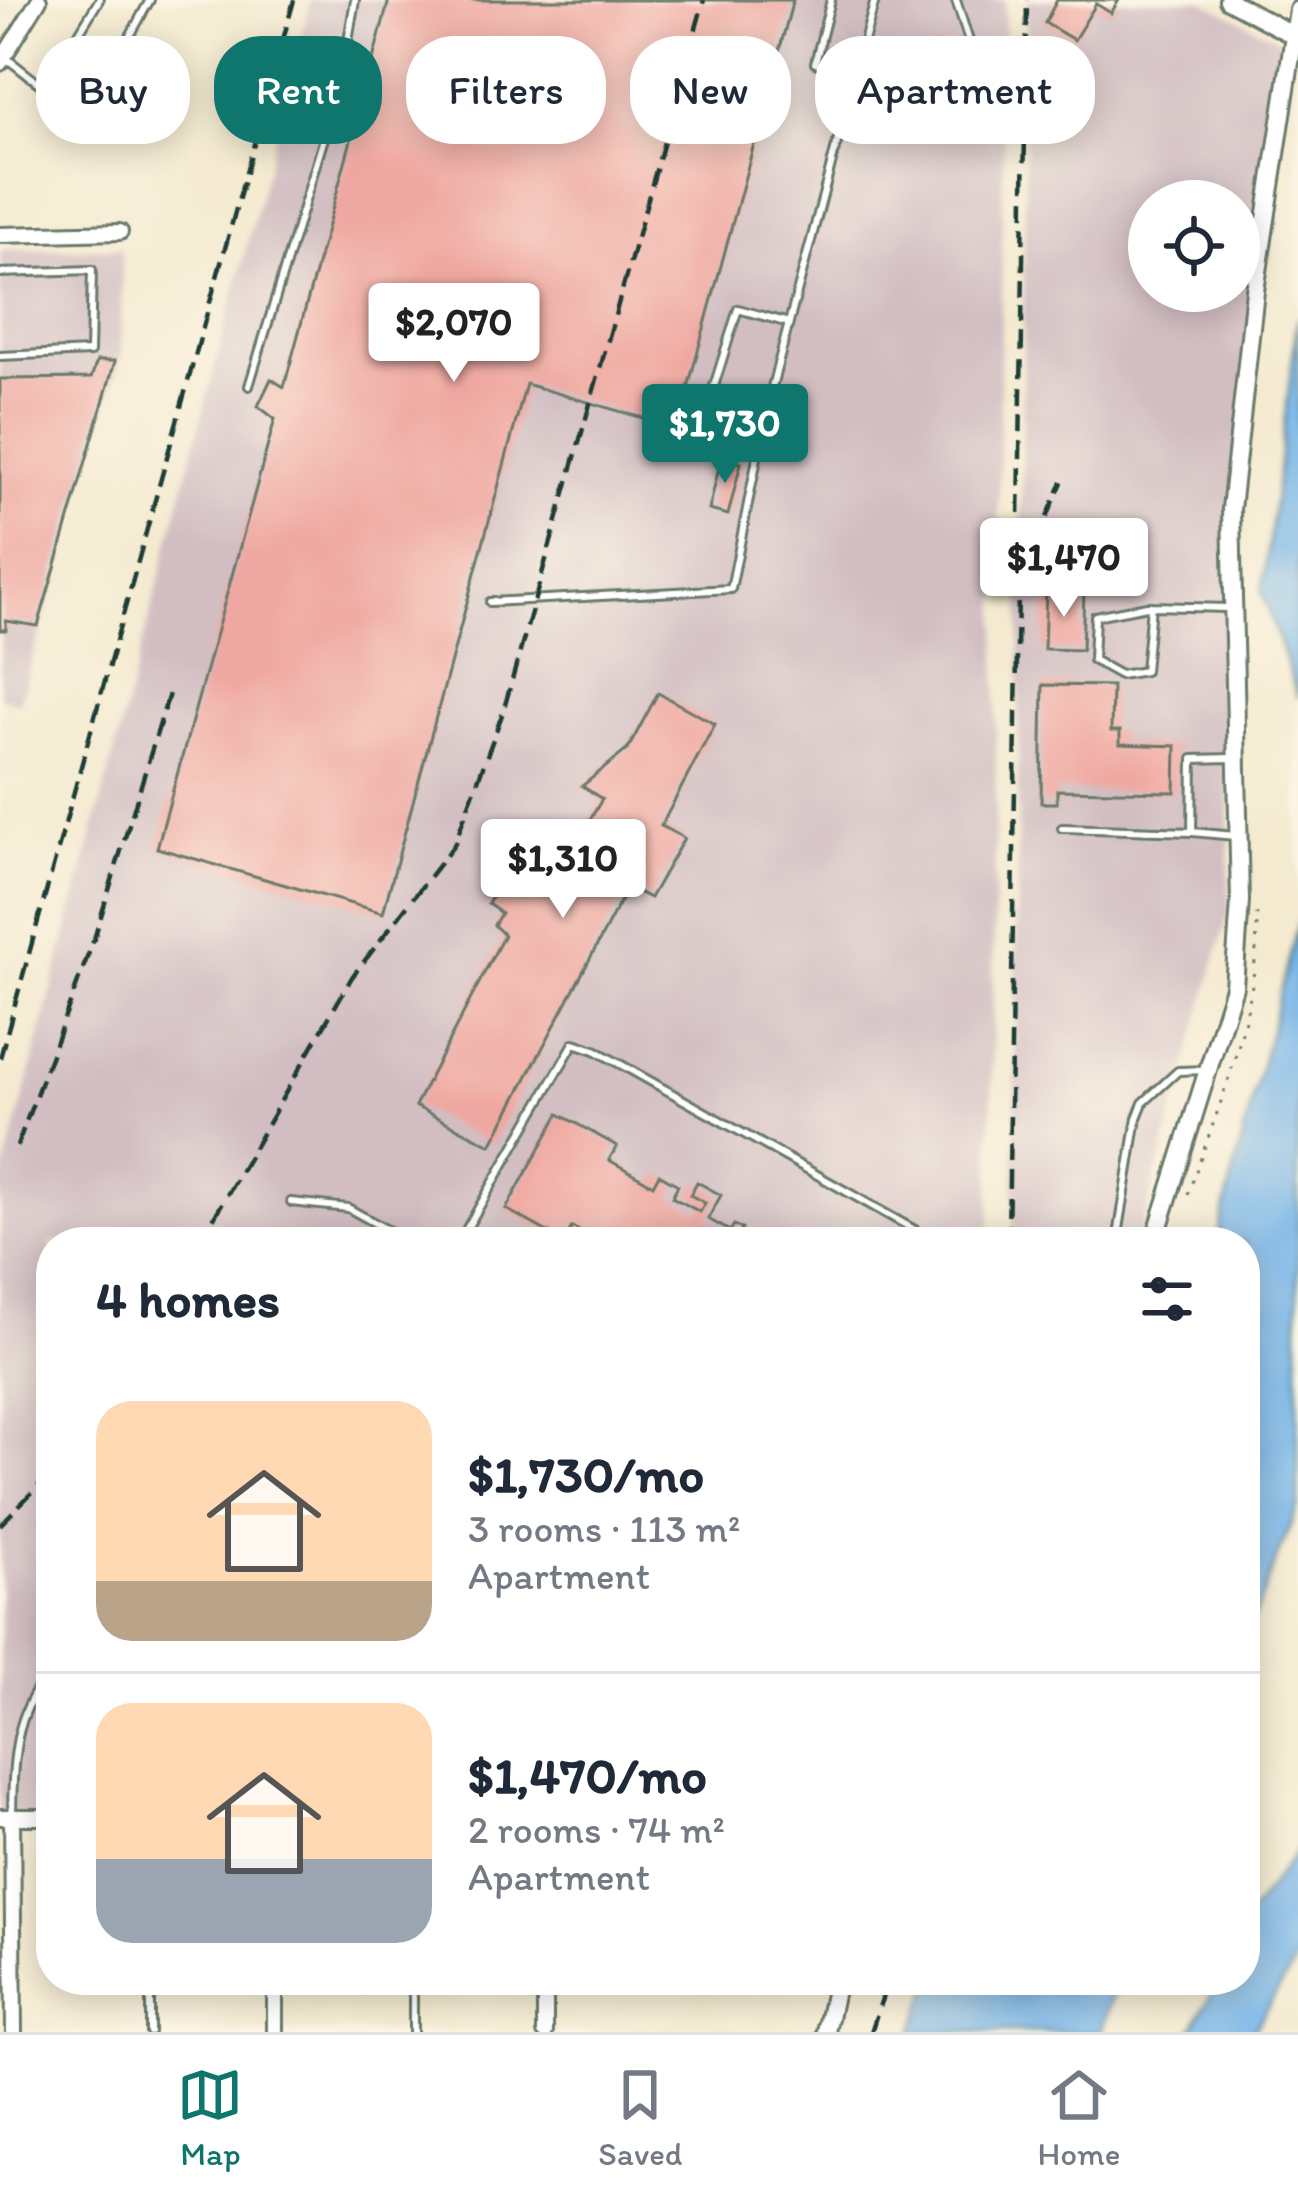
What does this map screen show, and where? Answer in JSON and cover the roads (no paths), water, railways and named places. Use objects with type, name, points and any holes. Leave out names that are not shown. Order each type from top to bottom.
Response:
[{"type":"street","points":[[2,60],[39,0]]},
{"type":"street","points":[[1228,0],[1291,34]]},
{"type":"street","points":[[1159,1227],[1234,987],[1236,432],[1298,10]]},
{"type":"street","points":[[0,236],[120,232]]},
{"type":"street","points":[[14,2032],[7,1947],[6,1817],[36,1816]]},
{"type":"street","points":[[275,1995],[275,2032]]},
{"type":"street","points":[[545,1995],[545,2032]]},
{"type":"street","points":[[826,2032],[834,1995]]},
{"type":"lane","points":[[77,36],[99,0]]},
{"type":"lane","points":[[128,36],[150,0]]},
{"type":"lane","points":[[249,386],[340,82],[355,0]]},
{"type":"lane","points":[[822,36],[832,0]]},
{"type":"lane","points":[[865,36],[874,0]]},
{"type":"lane","points":[[956,0],[967,36]]},
{"type":"lane","points":[[2,60],[36,80]]},
{"type":"lane","points":[[490,602],[731,589],[789,323],[837,144]]},
{"type":"lane","points":[[0,273],[92,270],[90,352],[0,356]]},
{"type":"lane","points":[[706,412],[738,309],[789,323]]},
{"type":"lane","points":[[1150,606],[1145,671],[1120,675],[1093,659],[1095,616],[1150,606],[1232,608]]},
{"type":"lane","points":[[1192,832],[1193,760],[1236,758]]},
{"type":"lane","points":[[1062,828],[1238,836]]},
{"type":"lane","points":[[468,1227],[574,1043],[596,1050],[910,1227]]},
{"type":"lane","points":[[1120,1227],[1143,1103],[1178,1071],[1211,1070]]},
{"type":"lane","points":[[291,1202],[348,1208],[382,1227]]},
{"type":"lane","points":[[6,1817],[21,1722],[36,1688]]},
{"type":"lane","points":[[150,1995],[150,2032]]},
{"type":"lane","points":[[412,1995],[413,2032]]},
{"type":"water","points":[[1298,317],[1298,698],[1262,592]]},
{"type":"water","points":[[1298,921],[1298,1506],[1260,1602],[1260,1227],[1220,1227]]},
{"type":"water","points":[[1298,1849],[1298,1958],[1252,2032],[1190,2032],[1211,1995],[1260,1995],[1260,1900]]},
{"type":"water","points":[[927,1995],[1113,1995],[1101,2032],[913,2032]]},
{"type":"railway","points":[[0,1058],[294,0]]},
{"type":"railway","points":[[209,1227],[352,977],[454,845],[503,712],[704,0]]},
{"type":"railway","points":[[1008,1227],[1027,0]]},
{"type":"railway","points":[[1026,567],[1062,482]]},
{"type":"railway","points":[[17,1146],[94,939],[171,687]]},
{"type":"railway","points":[[0,1525],[36,1488]]},
{"type":"railway","points":[[871,2032],[883,1995]]}]
